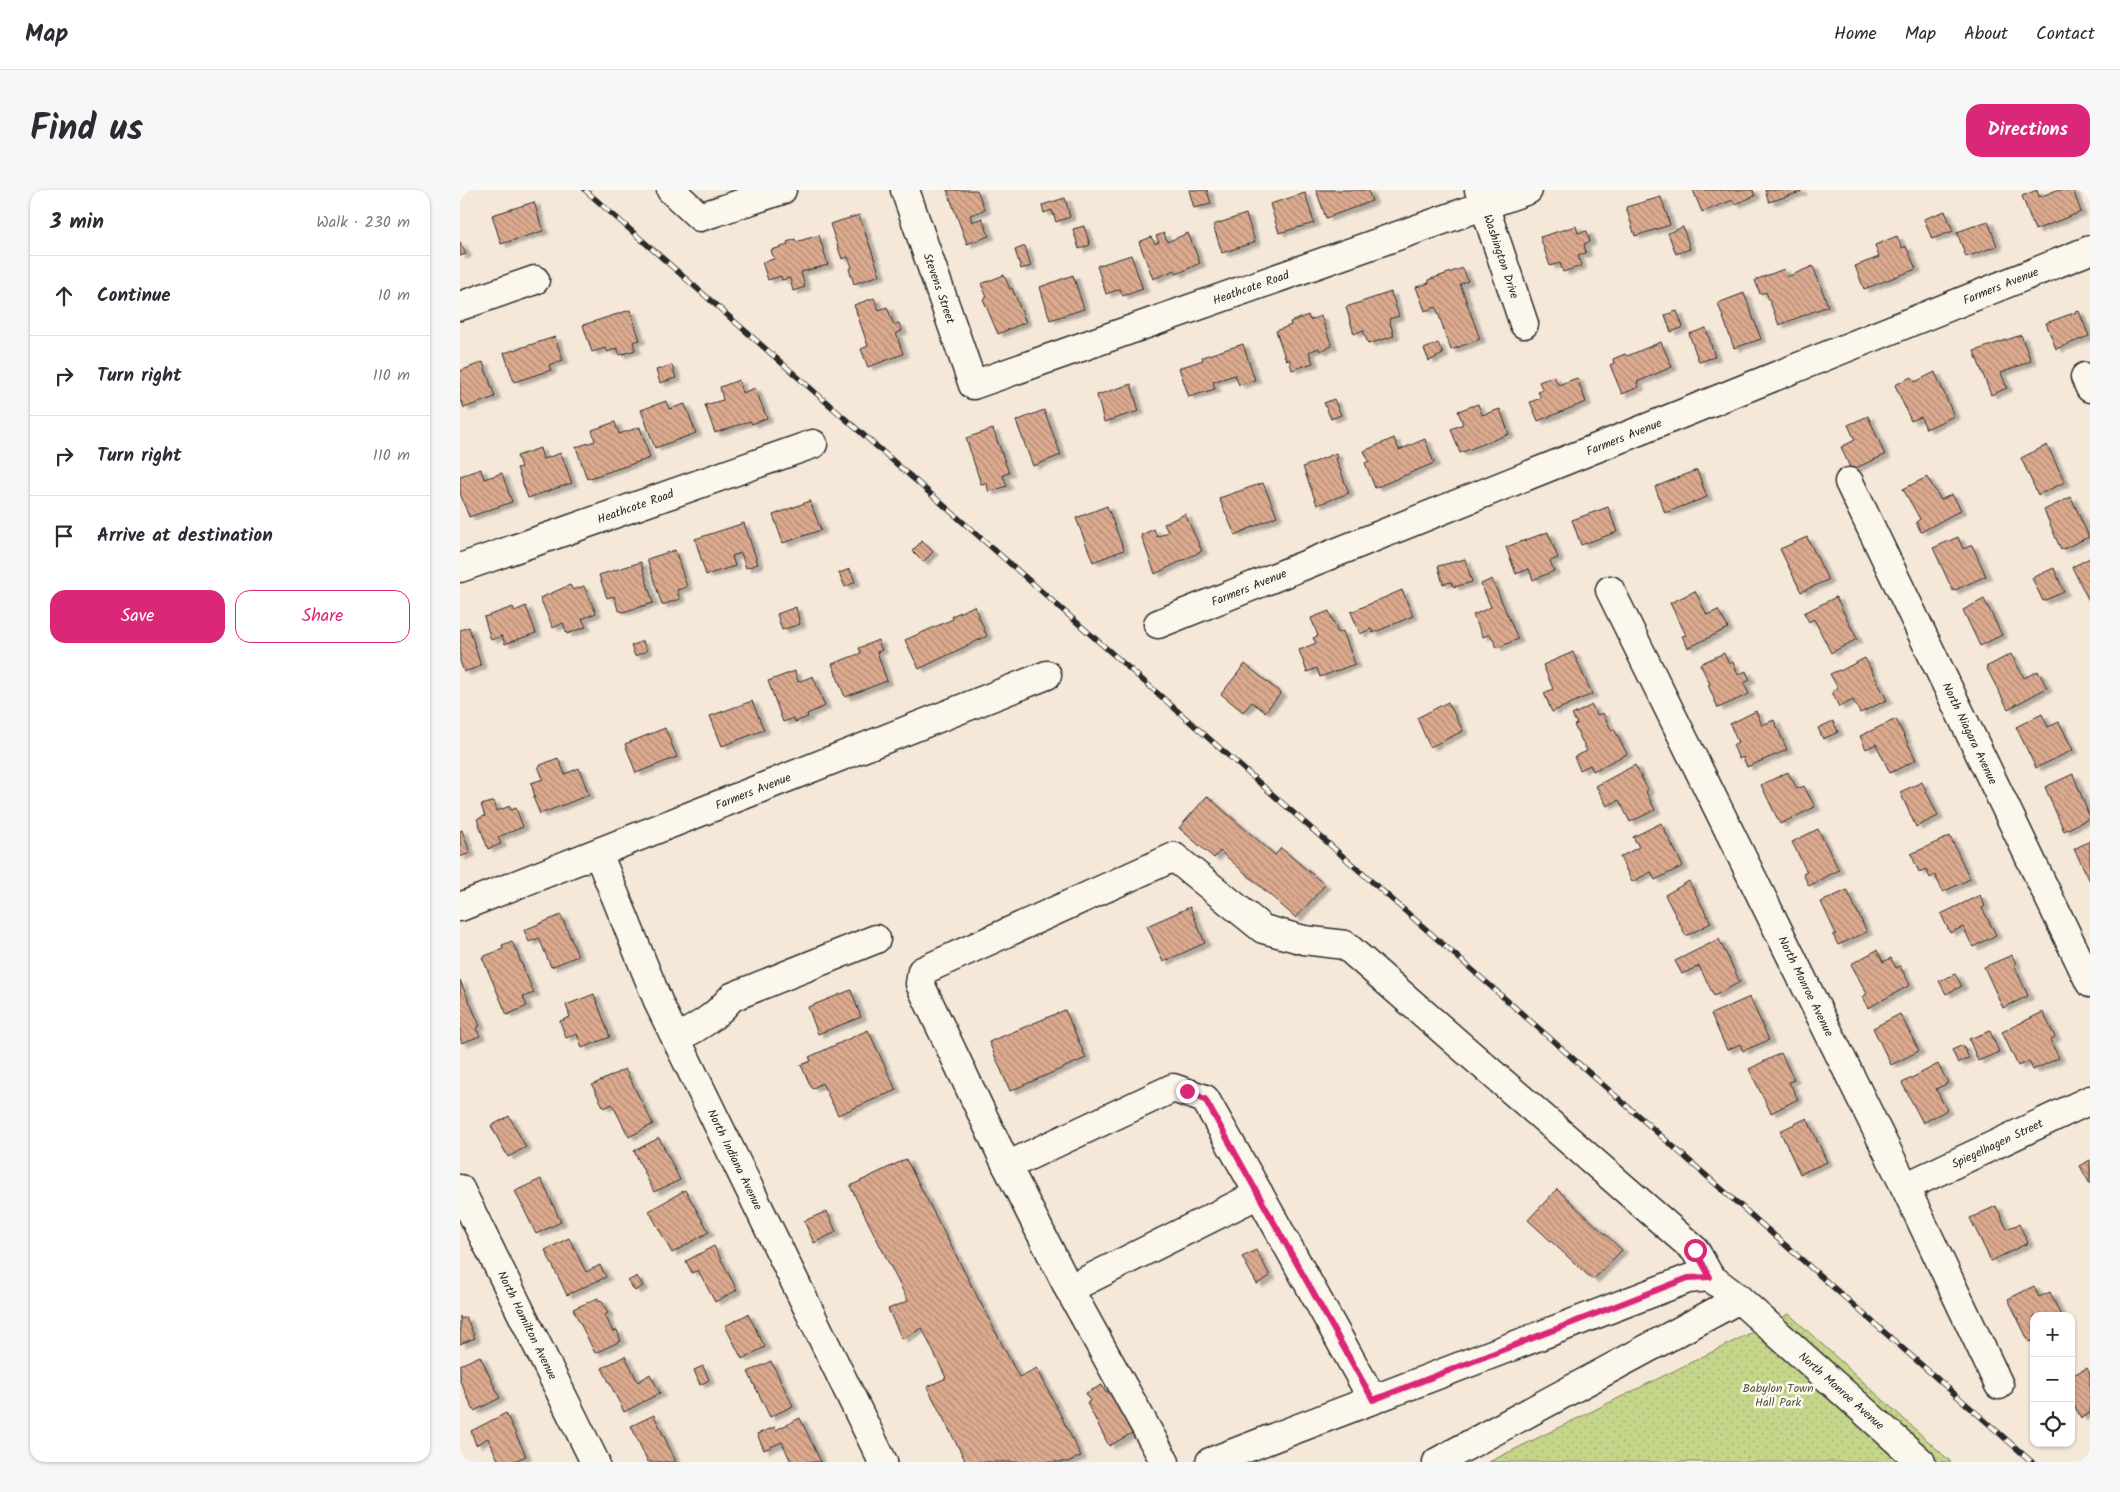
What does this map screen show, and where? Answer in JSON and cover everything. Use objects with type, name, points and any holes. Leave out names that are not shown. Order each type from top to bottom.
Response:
[{"type":"street","points":[[671,190],[700,217],[778,191]]},
{"type":"street","name":"Stevens Street","points":[[905,190],[974,385]]},
{"type":"street","name":"Heathcote Road","points":[[974,385],[1482,198],[1528,190]]},
{"type":"street","name":"Washington Drive","points":[[1482,198],[1524,324]]},
{"type":"street","name":"Farmers Avenue","points":[[1158,624],[2090,250]]},
{"type":"street","points":[[460,306],[534,280]]},
{"type":"street","name":"Heathcote Road","points":[[460,568],[813,444]]},
{"type":"street","name":"North Niagara Avenue","points":[[1849,482],[2090,983]]},
{"type":"street","name":"North Monroe Avenue","points":[[1610,590],[1905,1187],[1999,1385]]},
{"type":"street","name":"Farmers Avenue","points":[[460,907],[1047,675]]},
{"type":"street","name":"North Indiana Avenue","points":[[598,853],[660,1006],[883,1462]]},
{"type":"street","points":[[1165,1462],[1069,1290],[1006,1166],[920,984],[922,971],[1174,857],[1263,929],[1304,940],[1345,946],[1695,1250],[1710,1277],[1688,1278],[1210,1462]]},
{"type":"street","points":[[676,1038],[698,1027],[718,1013],[732,997],[876,939]]},
{"type":"street","points":[[1006,1166],[1173,1088],[1205,1099],[1373,1400]]},
{"type":"street","name":"Spiegelhagen Street","points":[[1905,1187],[2090,1100]]},
{"type":"street","name":"North Hamilton Avenue","points":[[460,1190],[595,1462]]},
{"type":"street","points":[[1069,1290],[1259,1194]]},
{"type":"street","name":"North Monroe Avenue","points":[[1710,1277],[1739,1299],[1921,1462]]},
{"type":"street","points":[[1437,1462],[1739,1299]]},
{"type":"green space","name":"Babylon Town Hall Park","points":[[1789,1314],[1951,1462],[1489,1462]]},
{"type":"building","points":[[947,190],[977,190],[985,210],[970,215],[972,222],[982,218],[989,236],[967,244]]},
{"type":"building","points":[[1189,190],[1207,190],[1211,204],[1194,208]]},
{"type":"building","points":[[1316,190],[1368,190],[1372,201],[1326,218]]},
{"type":"building","points":[[1693,190],[1753,190],[1755,196],[1735,204],[1733,200],[1702,212]]},
{"type":"building","points":[[1765,190],[1801,190],[1801,192],[1769,202]]},
{"type":"building","points":[[2037,190],[2039,197],[2057,190],[2073,190],[2081,212],[2035,230],[2022,196]]},
{"type":"building","points":[[1305,193],[1314,223],[1279,233],[1270,204]]},
{"type":"building","points":[[1661,197],[1670,225],[1635,236],[1626,207]]},
{"type":"building","points":[[1065,198],[1070,217],[1056,222],[1052,210],[1044,213],[1042,205]]},
{"type":"building","points":[[534,202],[543,231],[501,244],[492,215]]},
{"type":"building","points":[[1945,211],[1953,231],[1932,239],[1924,219]]},
{"type":"building","points":[[1246,214],[1255,242],[1222,253],[1213,225]]},
{"type":"building","points":[[859,215],[880,275],[854,284],[849,269],[852,267],[848,257],[842,259],[830,224]]},
{"type":"building","points":[[1988,221],[1997,246],[1966,257],[1957,232]]},
{"type":"building","points":[[1084,226],[1090,245],[1079,249],[1073,229]]},
{"type":"building","points":[[1576,226],[1578,233],[1587,231],[1590,242],[1584,244],[1586,253],[1578,255],[1581,266],[1563,272],[1560,263],[1550,266],[1540,237]]},
{"type":"building","points":[[1683,227],[1690,249],[1676,254],[1668,233]]},
{"type":"building","points":[[1164,233],[1167,242],[1188,233],[1200,263],[1177,274],[1175,270],[1153,279],[1139,242],[1151,237],[1155,244],[1159,242],[1156,236]]},
{"type":"building","points":[[819,235],[828,265],[801,272],[805,287],[793,291],[790,278],[782,280],[781,276],[768,280],[762,262],[774,259],[771,250],[788,245],[787,242],[795,239],[796,242]]},
{"type":"building","points":[[1897,236],[1902,248],[1906,246],[1916,269],[1864,289],[1855,266],[1879,257],[1875,245]]},
{"type":"building","points":[[460,242],[466,254],[460,256]]},
{"type":"building","points":[[1025,246],[1031,266],[1021,269],[1015,250]]},
{"type":"building","points":[[1131,255],[1143,289],[1123,296],[1120,289],[1106,294],[1097,266]]},
{"type":"building","points":[[1813,266],[1828,306],[1779,325],[1766,292],[1760,294],[1755,280],[1784,269],[1787,277]]},
{"type":"building","points":[[1463,268],[1468,281],[1460,284],[1480,339],[1451,350],[1436,307],[1425,311],[1416,287],[1429,283],[1428,280]]},
{"type":"building","points":[[1004,275],[1010,289],[1012,288],[1026,322],[998,334],[983,299],[987,297],[981,284]]},
{"type":"building","points":[[1073,275],[1084,309],[1050,320],[1040,287]]},
{"type":"building","points":[[1391,292],[1399,316],[1389,319],[1394,336],[1368,344],[1363,330],[1354,334],[1346,307]]},
{"type":"building","points":[[1744,293],[1761,339],[1734,348],[1718,303]]},
{"type":"building","points":[[874,298],[879,310],[887,307],[894,325],[899,323],[902,331],[896,333],[903,354],[868,367],[861,349],[868,346],[854,305]]},
{"type":"building","points":[[630,310],[640,340],[633,342],[635,350],[620,355],[617,348],[608,352],[606,348],[592,352],[583,325]]},
{"type":"building","points":[[1677,311],[1683,327],[1671,332],[1665,315]]},
{"type":"building","points":[[2079,311],[2089,336],[2056,349],[2046,323]]},
{"type":"building","points":[[1308,315],[1310,320],[1321,316],[1332,346],[1320,351],[1319,348],[1309,352],[1313,363],[1292,370],[1289,359],[1286,360],[1276,331],[1291,325],[1290,322]]},
{"type":"building","points":[[1706,328],[1715,357],[1699,362],[1689,334]]},
{"type":"building","points":[[2021,335],[2031,361],[2001,373],[2007,388],[1991,395],[1974,351]]},
{"type":"building","points":[[555,337],[563,360],[549,365],[551,370],[514,382],[504,353]]},
{"type":"building","points":[[1661,342],[1672,367],[1637,382],[1639,387],[1622,394],[1610,365],[1614,363],[1613,359],[1625,354],[1627,356]]},
{"type":"building","points":[[1438,343],[1443,354],[1429,361],[1424,349]]},
{"type":"building","points":[[1243,344],[1255,380],[1239,385],[1235,375],[1213,382],[1215,389],[1189,397],[1179,368],[1203,360],[1202,357]]},
{"type":"building","points":[[483,362],[495,397],[464,408],[462,402],[460,402],[460,371]]},
{"type":"building","points":[[672,365],[676,378],[660,383],[656,370]]},
{"type":"building","points":[[1935,372],[1954,416],[1926,429],[1921,417],[1911,421],[1895,385],[1911,377],[1915,382]]},
{"type":"building","points":[[1554,376],[1558,385],[1577,378],[1586,402],[1538,421],[1530,402],[1541,398],[1538,392],[1543,390],[1539,382]]},
{"type":"building","points":[[739,380],[742,393],[755,388],[767,418],[752,424],[750,421],[715,433],[705,405],[723,400],[720,387]]},
{"type":"building","points":[[1131,384],[1139,411],[1104,422],[1097,395]]},
{"type":"building","points":[[1334,399],[1341,415],[1331,419],[1324,403]]},
{"type":"building","points":[[666,401],[669,409],[685,404],[696,433],[655,448],[641,410]]},
{"type":"building","points":[[1478,404],[1482,415],[1500,409],[1509,434],[1460,453],[1451,429],[1463,424],[1458,411]]},
{"type":"building","points":[[1044,410],[1061,455],[1033,466],[1016,421]]},
{"type":"building","points":[[1868,416],[1885,455],[1851,470],[1841,447],[1855,440],[1848,425]]},
{"type":"building","points":[[615,422],[619,434],[640,427],[650,458],[587,479],[576,447],[595,441],[592,430]]},
{"type":"building","points":[[993,429],[1009,473],[1003,475],[1007,486],[989,492],[986,483],[981,484],[966,438]]},
{"type":"building","points":[[1394,438],[1399,450],[1425,439],[1434,463],[1375,488],[1365,463],[1369,461],[1364,451]]},
{"type":"building","points":[[2047,445],[2065,482],[2038,495],[2021,458]]},
{"type":"building","points":[[540,448],[543,459],[561,453],[572,483],[528,498],[517,468],[521,467],[517,456]]},
{"type":"building","points":[[1336,453],[1338,458],[1336,459],[1349,493],[1317,505],[1303,467]]},
{"type":"building","points":[[481,469],[484,479],[502,473],[512,502],[469,517],[460,493],[460,476]]},
{"type":"building","points":[[1697,470],[1707,497],[1665,513],[1655,487]]},
{"type":"building","points":[[1927,477],[1941,500],[1952,494],[1961,510],[1921,532],[1916,522],[1920,519],[1903,489]]},
{"type":"building","points":[[1263,483],[1277,516],[1235,535],[1219,498]]},
{"type":"building","points":[[2071,497],[2089,537],[2061,550],[2044,510]]},
{"type":"building","points":[[810,501],[821,530],[783,543],[773,515]]},
{"type":"building","points":[[1107,506],[1124,550],[1093,562],[1076,518]]},
{"type":"building","points":[[1608,507],[1617,532],[1581,545],[1572,520]]},
{"type":"building","points":[[1185,514],[1202,551],[1155,574],[1141,535],[1154,529],[1157,537],[1168,532],[1164,524]]},
{"type":"building","points":[[744,523],[758,564],[746,568],[741,553],[732,556],[735,566],[706,575],[695,539]]},
{"type":"building","points":[[1548,532],[1558,558],[1550,561],[1554,571],[1533,580],[1529,569],[1516,574],[1506,547]]},
{"type":"building","points":[[1807,537],[1828,580],[1801,592],[1780,549]]},
{"type":"building","points":[[1958,537],[1963,549],[1972,545],[1986,576],[1953,591],[1933,548]]},
{"type":"building","points":[[922,541],[933,552],[923,562],[912,551]]},
{"type":"building","points":[[675,550],[687,587],[677,590],[680,599],[662,605],[647,559]]},
{"type":"building","points":[[2090,558],[2090,603],[2072,567]]},
{"type":"building","points":[[1465,559],[1472,582],[1454,587],[1451,582],[1443,584],[1438,566]]},
{"type":"building","points":[[641,562],[653,603],[623,612],[618,610],[614,596],[607,598],[599,575]]},
{"type":"building","points":[[2054,568],[2064,592],[2043,601],[2032,578]]},
{"type":"building","points":[[850,569],[855,582],[845,587],[839,573]]},
{"type":"building","points":[[1492,579],[1518,639],[1497,648],[1490,634],[1483,637],[1473,615],[1491,607],[1481,584]]},
{"type":"building","points":[[570,585],[573,590],[584,586],[596,613],[582,619],[586,627],[567,634],[563,623],[553,628],[540,598]]},
{"type":"building","points":[[1402,590],[1413,616],[1373,633],[1371,629],[1360,634],[1351,612]]},
{"type":"building","points":[[1695,591],[1707,615],[1718,610],[1728,628],[1688,648],[1682,636],[1686,635],[1670,603]]},
{"type":"building","points":[[1836,597],[1857,639],[1831,653],[1814,619],[1809,622],[1804,613]]},
{"type":"building","points":[[1984,599],[2002,635],[1980,646],[1963,610]]},
{"type":"building","points":[[526,606],[536,633],[505,644],[502,636],[491,640],[484,617],[513,607],[515,611]]},
{"type":"building","points":[[974,606],[987,636],[919,669],[905,640],[953,619],[952,616]]},
{"type":"building","points":[[796,607],[800,624],[782,630],[777,614]]},
{"type":"building","points":[[1329,611],[1338,633],[1343,631],[1355,664],[1320,677],[1317,668],[1307,672],[1299,650],[1316,643],[1313,638],[1318,636],[1311,618]]},
{"type":"building","points":[[469,627],[481,666],[464,672],[460,661],[460,630]]},
{"type":"building","points":[[878,640],[882,650],[877,652],[887,681],[845,697],[832,664],[861,653],[859,648]]},
{"type":"building","points":[[643,641],[647,651],[635,656],[631,646]]},
{"type":"building","points":[[1573,652],[1592,694],[1552,712],[1544,693],[1553,689],[1543,665]]},
{"type":"building","points":[[1724,653],[1729,664],[1733,662],[1738,675],[1746,671],[1750,680],[1744,683],[1749,694],[1718,708],[1708,685],[1710,684],[1700,664]]},
{"type":"building","points":[[2011,654],[2024,678],[2038,671],[2047,688],[2008,709],[1986,667]]},
{"type":"building","points":[[1865,658],[1887,700],[1860,713],[1853,700],[1839,707],[1832,692],[1838,688],[1830,674]]},
{"type":"building","points":[[1245,664],[1281,693],[1265,712],[1252,702],[1243,712],[1221,694]]},
{"type":"building","points":[[795,671],[798,682],[813,676],[825,706],[807,714],[808,717],[795,722],[794,718],[783,722],[768,681]]},
{"type":"building","points":[[752,701],[764,730],[722,746],[710,716]]},
{"type":"building","points":[[1448,702],[1463,731],[1430,747],[1417,718]]},
{"type":"building","points":[[1592,705],[1597,715],[1603,713],[1611,730],[1614,729],[1627,754],[1593,771],[1590,765],[1580,770],[1574,757],[1587,751],[1574,725],[1577,724],[1572,715]]},
{"type":"building","points":[[1756,711],[1762,725],[1774,720],[1787,750],[1747,767],[1743,757],[1739,759],[1733,745],[1738,743],[1730,724]]},
{"type":"building","points":[[2042,714],[2048,727],[2059,722],[2073,750],[2036,768],[2016,727]]},
{"type":"building","points":[[1896,719],[1916,760],[1890,773],[1876,744],[1866,749],[1860,736]]},
{"type":"building","points":[[1833,721],[1838,732],[1823,739],[1818,728]]},
{"type":"building","points":[[665,728],[677,757],[636,773],[625,744]]},
{"type":"building","points":[[558,758],[565,774],[579,768],[589,795],[540,814],[533,797],[535,797],[531,783],[543,779],[538,766]]},
{"type":"building","points":[[1635,765],[1648,790],[1646,792],[1655,810],[1630,822],[1619,800],[1607,806],[1596,786]]},
{"type":"building","points":[[1788,772],[1797,789],[1804,786],[1815,807],[1780,824],[1761,785]]},
{"type":"building","points":[[2073,774],[2090,818],[2064,831],[2045,787]]},
{"type":"building","points":[[1922,782],[1938,816],[1916,827],[1900,792]]},
{"type":"building","points":[[1207,796],[1275,855],[1281,848],[1325,885],[1296,918],[1220,851],[1214,858],[1179,828]]},
{"type":"building","points":[[494,801],[497,811],[510,806],[511,810],[516,808],[523,827],[498,837],[501,844],[488,849],[477,819],[485,816],[481,805]]},
{"type":"building","points":[[1661,823],[1683,866],[1655,880],[1651,872],[1632,882],[1620,857],[1639,847],[1633,837]]},
{"type":"building","points":[[1818,829],[1839,870],[1809,886],[1803,874],[1807,872],[1792,842]]},
{"type":"building","points":[[462,830],[470,853],[460,857],[460,831]]},
{"type":"building","points":[[1950,836],[1970,879],[1943,892],[1935,875],[1930,878],[1926,869],[1919,872],[1911,854]]},
{"type":"building","points":[[2090,841],[2090,881],[2074,849]]},
{"type":"building","points":[[1689,881],[1711,923],[1686,936],[1665,895]]},
{"type":"building","points":[[1847,890],[1867,932],[1838,945],[1833,935],[1836,934],[1821,902]]},
{"type":"building","points":[[1980,895],[1985,906],[1982,908],[1996,935],[1973,947],[1963,927],[1950,933],[1941,914]]},
{"type":"building","points":[[1190,907],[1205,943],[1163,962],[1147,926]]},
{"type":"building","points":[[561,915],[578,956],[551,967],[539,938],[529,942],[524,930]]},
{"type":"building","points":[[1719,939],[1740,982],[1714,996],[1699,966],[1682,974],[1675,961]]},
{"type":"building","points":[[512,941],[534,993],[523,997],[527,1006],[507,1015],[482,957],[503,949],[502,945]]},
{"type":"building","points":[[1877,950],[1883,962],[1891,958],[1896,968],[1900,966],[1910,985],[1868,1008],[1862,997],[1867,994],[1851,964]]},
{"type":"building","points":[[2012,955],[2016,964],[2014,965],[2028,996],[2003,1008],[1984,967]]},
{"type":"building","points":[[1955,974],[1962,986],[1946,994],[1939,981]]},
{"type":"building","points":[[460,980],[480,1026],[476,1028],[480,1036],[462,1043],[460,1039]]},
{"type":"building","points":[[851,990],[861,1017],[818,1034],[808,1007]]},
{"type":"building","points":[[594,994],[610,1037],[582,1048],[577,1034],[566,1038],[560,1021],[570,1017],[566,1005]]},
{"type":"building","points":[[1750,997],[1769,1040],[1743,1051],[1740,1044],[1727,1050],[1711,1014]]},
{"type":"building","points":[[1065,1010],[1086,1058],[1010,1091],[989,1042]]},
{"type":"building","points":[[2043,1012],[2055,1037],[2050,1040],[2059,1058],[2033,1070],[2029,1061],[2018,1066],[2002,1032]]},
{"type":"building","points":[[1900,1014],[1919,1051],[1891,1065],[1873,1028]]},
{"type":"building","points":[[868,1030],[896,1090],[838,1115],[822,1083],[812,1089],[801,1065],[811,1061],[809,1057]]},
{"type":"building","points":[[1990,1031],[1999,1052],[1978,1061],[1969,1039]]},
{"type":"building","points":[[1963,1045],[1969,1058],[1958,1063],[1952,1050]]},
{"type":"building","points":[[1781,1053],[1794,1080],[1789,1082],[1798,1099],[1771,1113],[1749,1069]]},
{"type":"building","points":[[1938,1064],[1948,1083],[1936,1089],[1947,1110],[1923,1123],[1902,1083]]},
{"type":"building","points":[[625,1069],[653,1124],[629,1137],[612,1104],[604,1108],[592,1085]]},
{"type":"building","points":[[509,1116],[526,1147],[508,1157],[491,1126]]},
{"type":"building","points":[[1807,1118],[1827,1162],[1800,1174],[1780,1131]]},
{"type":"building","points":[[659,1138],[680,1180],[654,1192],[634,1151]]},
{"type":"building","points":[[906,1159],[1019,1377],[1037,1368],[1081,1456],[1068,1462],[966,1462],[927,1387],[946,1378],[922,1328],[902,1339],[888,1309],[908,1301],[850,1186]]},
{"type":"building","points":[[2090,1160],[2090,1184],[2080,1166]]},
{"type":"building","points":[[541,1179],[561,1222],[536,1234],[515,1191]]},
{"type":"building","points":[[1557,1189],[1622,1250],[1593,1280],[1528,1220]]},
{"type":"building","points":[[685,1190],[709,1232],[672,1253],[649,1211]]},
{"type":"building","points":[[1996,1206],[2007,1229],[2019,1224],[2028,1243],[1991,1261],[1970,1218]]},
{"type":"building","points":[[827,1211],[836,1232],[814,1243],[804,1221]]},
{"type":"building","points":[[569,1238],[586,1272],[600,1265],[606,1277],[567,1295],[545,1250]]},
{"type":"building","points":[[714,1246],[737,1290],[715,1302],[698,1270],[692,1273],[686,1261]]},
{"type":"building","points":[[1256,1250],[1270,1276],[1257,1284],[1242,1257]]},
{"type":"building","points":[[637,1276],[643,1286],[635,1291],[628,1281]]},
{"type":"building","points":[[2034,1286],[2039,1297],[2050,1292],[2059,1312],[2030,1312],[2029,1342],[2008,1299]]},
{"type":"building","points":[[598,1298],[608,1313],[605,1315],[613,1332],[617,1330],[621,1341],[595,1353],[573,1309]]},
{"type":"building","points":[[748,1314],[765,1347],[742,1359],[725,1326]]},
{"type":"building","points":[[460,1316],[461,1319],[466,1317],[475,1338],[460,1344]]},
{"type":"building","points":[[480,1356],[500,1398],[474,1411],[460,1381],[460,1365]]},
{"type":"building","points":[[625,1356],[638,1382],[650,1374],[660,1393],[624,1412],[602,1368]]},
{"type":"building","points":[[771,1361],[793,1406],[770,1417],[748,1372]]},
{"type":"building","points":[[703,1366],[709,1380],[700,1385],[694,1370]]},
{"type":"building","points":[[2087,1368],[2090,1374],[2090,1413],[2081,1418],[2075,1407],[2075,1374]]},
{"type":"building","points":[[1102,1385],[1106,1393],[1111,1390],[1134,1432],[1109,1446],[1087,1403],[1090,1401],[1086,1393]]},
{"type":"building","points":[[506,1413],[526,1456],[512,1462],[499,1462],[488,1438],[476,1445],[471,1431]]},
{"type":"building","points":[[654,1415],[676,1462],[648,1462],[631,1426]]},
{"type":"building","points":[[800,1418],[821,1462],[791,1462],[782,1442],[764,1450],[757,1434],[775,1427],[776,1430]]},
{"type":"railway","points":[[585,190],[2032,1462]]},
{"type":"route","points":[[1187,1091],[1205,1099],[1373,1400],[1688,1278],[1710,1277],[1695,1250]]}]
